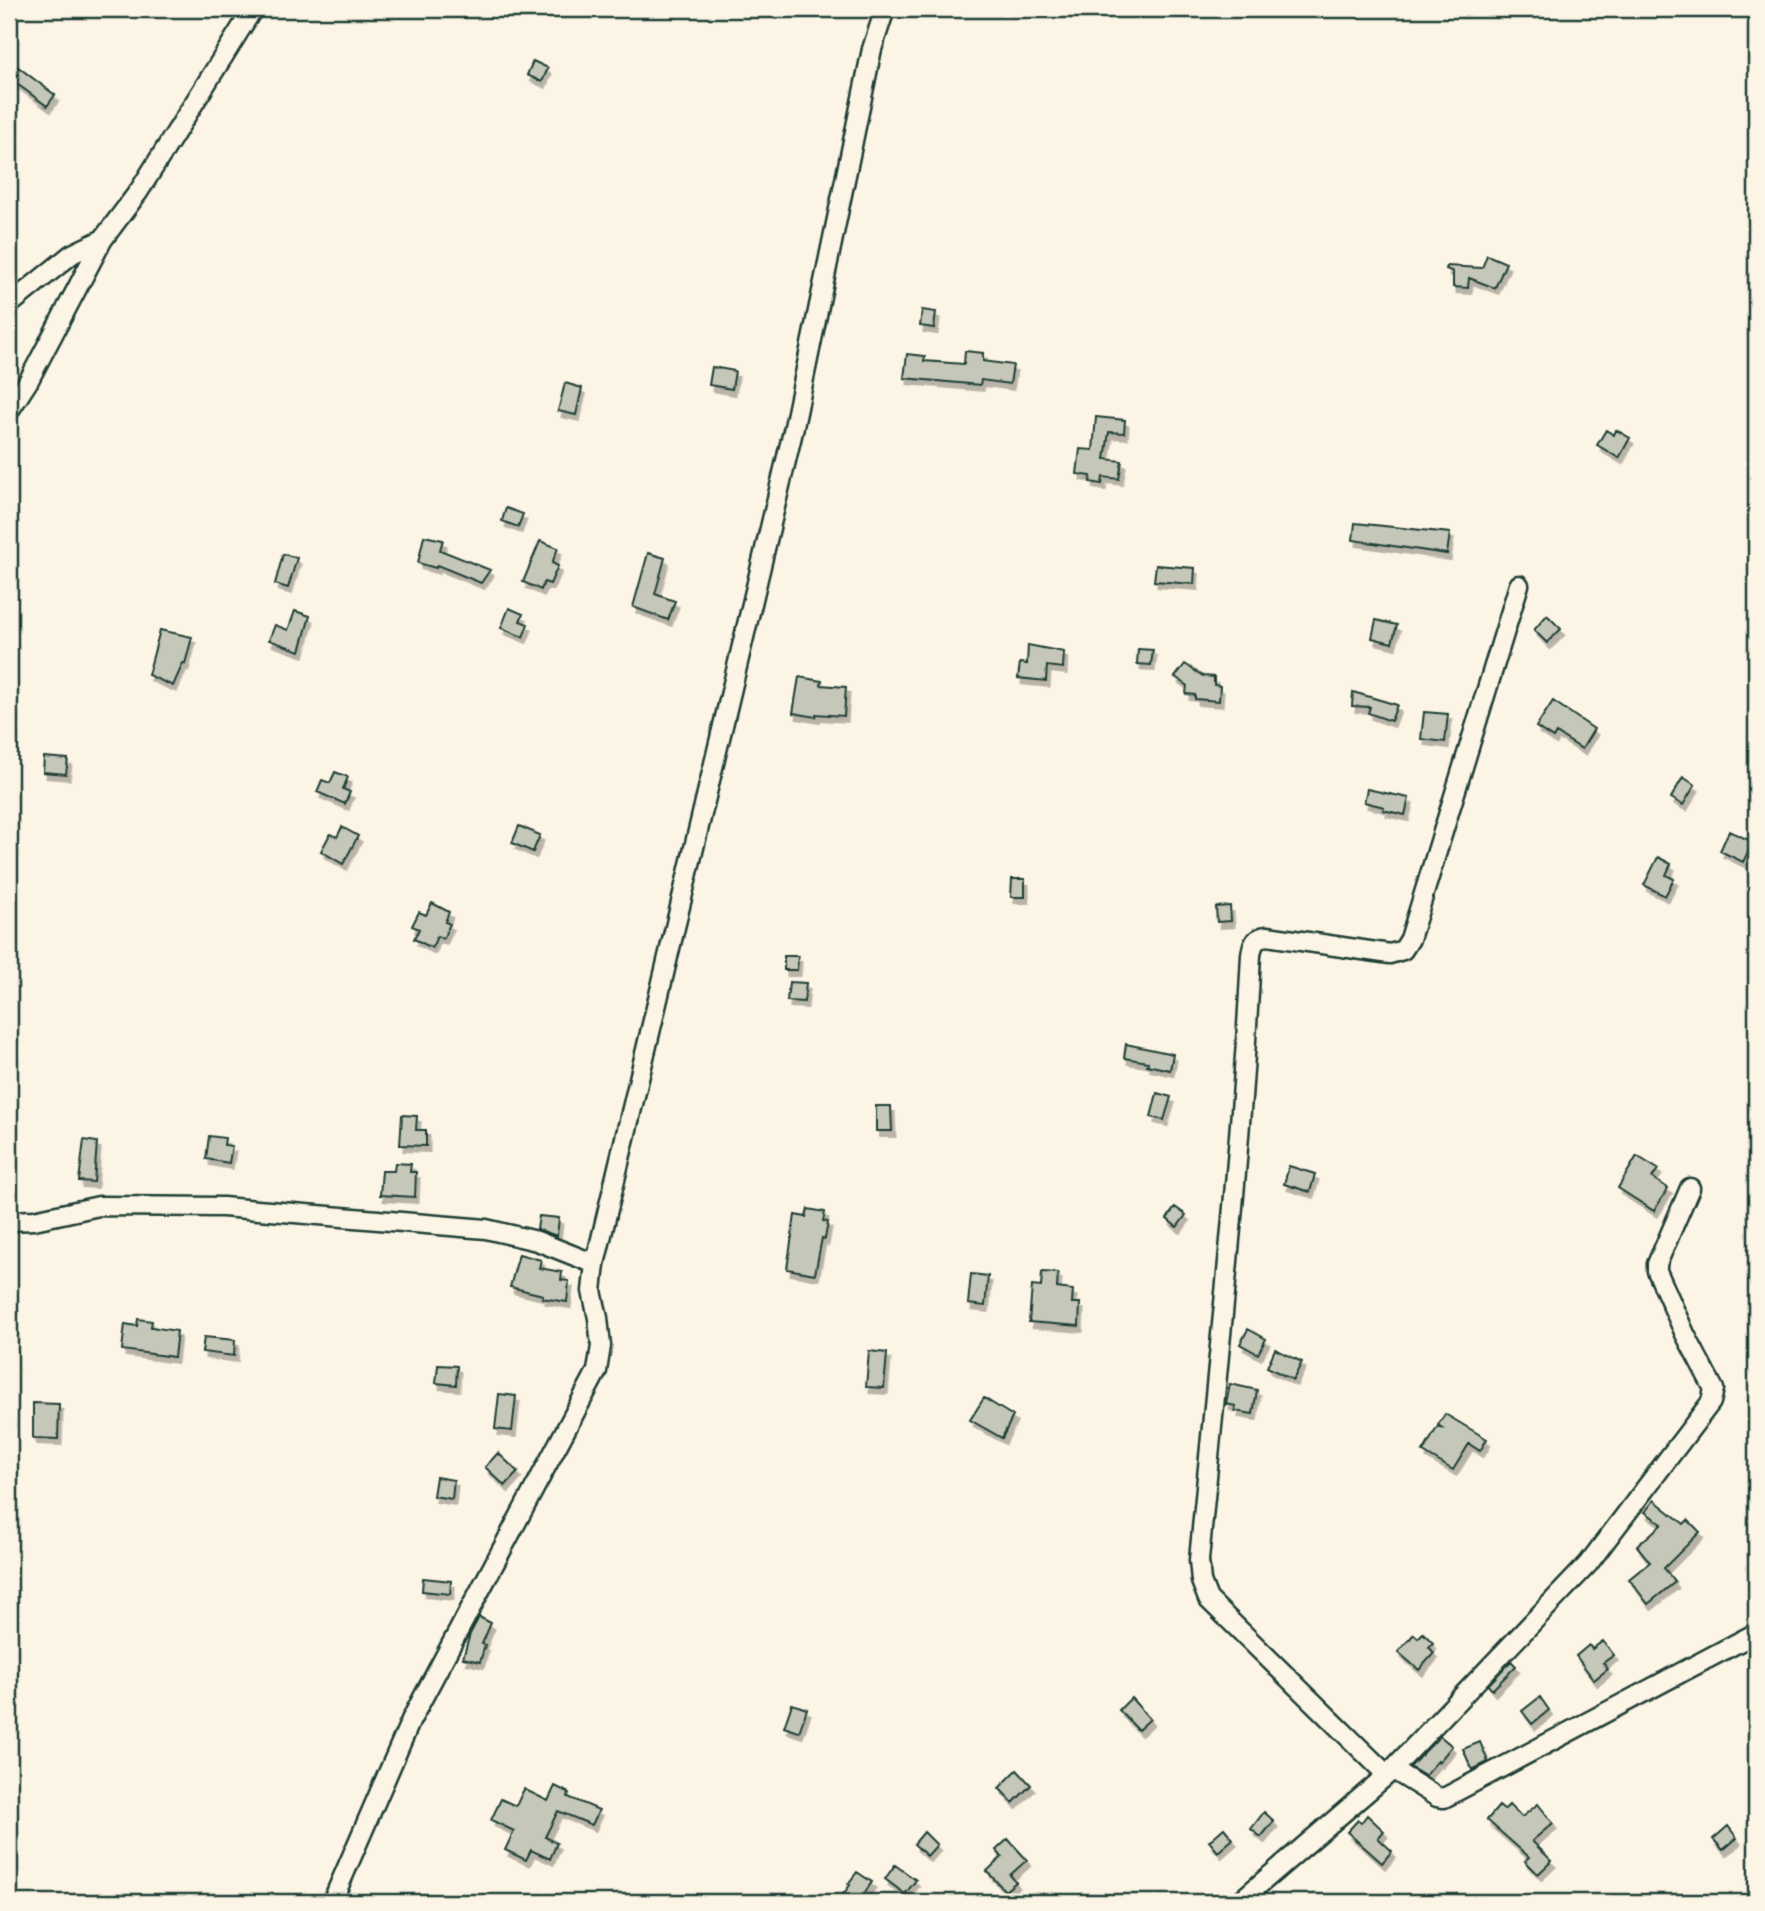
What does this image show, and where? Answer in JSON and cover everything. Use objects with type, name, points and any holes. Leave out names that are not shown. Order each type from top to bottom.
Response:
[{"type":"street","points":[[9,411],[29,380],[103,239],[139,191],[253,9]]},
{"type":"street","points":[[332,1902],[411,1720],[597,1371],[601,1346],[592,1291],[595,1264],[794,427],[872,49],[885,9]]},
{"type":"street","points":[[9,305],[72,254],[103,239]]},
{"type":"street","points":[[1519,584],[1410,939],[1403,950],[1390,954],[1268,936],[1254,943],[1229,1249],[1199,1560],[1201,1581],[1208,1599],[1389,1772],[1444,1798],[1756,1633]]},
{"type":"street","points":[[1239,1902],[1389,1772],[1588,1564],[1711,1402],[1714,1389],[1685,1335],[1657,1271],[1657,1264],[1690,1188]]},
{"type":"street","points":[[9,1221],[34,1220],[99,1206],[223,1207],[486,1229],[537,1241],[595,1264]]},
{"type":"building","points":[[9,60],[55,95],[47,106],[9,78]]},
{"type":"building","points":[[533,61],[548,68],[542,82],[527,75]]},
{"type":"building","points":[[1487,255],[1506,263],[1495,288],[1469,278],[1468,288],[1453,287],[1453,272],[1446,269],[1447,266],[1482,268]]},
{"type":"building","points":[[922,310],[936,312],[934,328],[920,326]]},
{"type":"building","points":[[965,351],[983,353],[983,361],[1013,365],[1010,384],[981,380],[980,385],[904,378],[907,354],[925,356],[924,361],[964,364]]},
{"type":"building","points":[[712,367],[735,371],[732,389],[709,385]]},
{"type":"building","points":[[565,383],[582,388],[576,415],[558,411]]},
{"type":"building","points":[[1096,417],[1125,420],[1124,433],[1109,432],[1105,459],[1122,461],[1119,479],[1103,477],[1102,484],[1090,482],[1091,476],[1077,474],[1080,449],[1093,450]]},
{"type":"building","points":[[1606,430],[1614,435],[1616,430],[1630,438],[1619,458],[1597,445]]},
{"type":"building","points":[[506,508],[523,514],[518,527],[502,521]]},
{"type":"building","points":[[1355,523],[1450,533],[1447,554],[1353,540]]},
{"type":"building","points":[[424,536],[443,540],[440,550],[490,570],[481,583],[437,565],[436,568],[418,563]]},
{"type":"building","points":[[540,541],[558,548],[552,563],[558,566],[550,584],[544,582],[541,590],[523,582]]},
{"type":"building","points":[[648,553],[665,558],[655,594],[675,601],[668,620],[633,607]]},
{"type":"building","points":[[283,554],[297,558],[288,588],[275,584]]},
{"type":"building","points":[[1156,565],[1195,568],[1194,584],[1154,581]]},
{"type":"building","points":[[509,608],[523,614],[520,621],[528,624],[523,637],[501,628]]},
{"type":"building","points":[[295,611],[310,616],[300,651],[269,640],[275,625],[288,630]]},
{"type":"building","points":[[1547,615],[1561,629],[1547,643],[1534,630]]},
{"type":"building","points":[[1376,620],[1397,625],[1392,643],[1372,638]]},
{"type":"building","points":[[160,630],[192,637],[185,664],[183,663],[173,686],[148,675]]},
{"type":"building","points":[[1028,645],[1064,652],[1063,668],[1047,666],[1046,681],[1018,678],[1020,663],[1027,664]]},
{"type":"building","points":[[1138,649],[1153,650],[1151,665],[1137,664]]},
{"type":"building","points":[[1185,664],[1203,676],[1214,677],[1214,685],[1220,686],[1219,701],[1195,699],[1195,695],[1186,694],[1187,685],[1175,677]]},
{"type":"building","points":[[799,677],[822,681],[821,685],[846,687],[844,716],[816,714],[816,717],[793,713]]},
{"type":"building","points":[[1353,692],[1397,705],[1391,721],[1368,713],[1370,707],[1352,706]]},
{"type":"building","points":[[1553,701],[1594,729],[1582,749],[1556,733],[1553,738],[1536,727]]},
{"type":"building","points":[[1424,712],[1448,714],[1445,742],[1421,739]]},
{"type":"building","points":[[44,757],[68,759],[66,774],[43,772]]},
{"type":"building","points":[[335,772],[348,777],[343,789],[350,792],[345,804],[317,792],[322,780],[330,783]]},
{"type":"building","points":[[1683,777],[1695,785],[1683,805],[1671,798]]},
{"type":"building","points":[[1367,789],[1409,798],[1405,815],[1364,802]]},
{"type":"building","points":[[519,826],[540,835],[533,852],[512,843]]},
{"type":"building","points":[[342,827],[358,836],[343,864],[321,851],[330,834],[337,837]]},
{"type":"building","points":[[1729,831],[1753,842],[1743,862],[1720,851]]},
{"type":"building","points":[[1658,857],[1671,864],[1666,875],[1674,879],[1665,896],[1644,885]]},
{"type":"building","points":[[1012,879],[1025,879],[1025,897],[1011,897]]},
{"type":"building","points":[[432,903],[449,912],[445,922],[450,924],[443,939],[437,936],[432,948],[414,939],[419,929],[412,926],[419,912],[426,915]]},
{"type":"building","points":[[1230,906],[1231,921],[1217,922],[1216,907]]},
{"type":"building","points":[[784,956],[798,956],[797,970],[784,970]]},
{"type":"building","points":[[789,982],[806,983],[804,1002],[787,1001]]},
{"type":"building","points":[[1126,1044],[1173,1054],[1170,1070],[1147,1065],[1148,1062],[1124,1058]]},
{"type":"building","points":[[1157,1093],[1171,1097],[1164,1120],[1151,1117]]},
{"type":"building","points":[[876,1106],[891,1106],[892,1131],[876,1131]]},
{"type":"building","points":[[402,1115],[417,1116],[416,1130],[426,1130],[426,1146],[400,1145]]},
{"type":"building","points":[[209,1136],[225,1138],[224,1145],[232,1146],[229,1163],[206,1159]]},
{"type":"building","points":[[84,1140],[97,1142],[94,1182],[79,1181]]},
{"type":"building","points":[[1637,1156],[1658,1169],[1652,1178],[1668,1188],[1654,1211],[1618,1188]]},
{"type":"building","points":[[395,1163],[411,1164],[410,1172],[416,1172],[415,1197],[380,1195],[382,1171],[394,1171]]},
{"type":"building","points":[[1289,1166],[1315,1174],[1310,1192],[1284,1184]]},
{"type":"building","points":[[1175,1207],[1186,1215],[1177,1227],[1167,1219]]},
{"type":"building","points":[[808,1209],[825,1212],[823,1221],[828,1222],[815,1274],[787,1269],[795,1215],[806,1217]]},
{"type":"building","points":[[539,1216],[559,1218],[557,1236],[537,1229]]},
{"type":"building","points":[[519,1254],[541,1260],[539,1268],[562,1272],[561,1280],[569,1281],[567,1302],[542,1298],[543,1295],[510,1287]]},
{"type":"building","points":[[1042,1272],[1058,1273],[1057,1288],[1073,1290],[1072,1303],[1080,1303],[1079,1326],[1029,1322],[1032,1286],[1041,1287]]},
{"type":"building","points":[[971,1274],[988,1276],[985,1306],[968,1304]]},
{"type":"building","points":[[138,1319],[152,1321],[151,1327],[177,1331],[174,1357],[122,1350],[125,1324],[137,1326]]},
{"type":"building","points":[[1248,1329],[1266,1339],[1258,1354],[1240,1344]]},
{"type":"building","points":[[204,1337],[235,1340],[234,1356],[202,1352]]},
{"type":"building","points":[[1275,1349],[1302,1362],[1293,1380],[1267,1367]]},
{"type":"building","points":[[869,1351],[887,1353],[884,1388],[866,1387]]},
{"type":"building","points":[[438,1365],[457,1366],[456,1385],[436,1383]]},
{"type":"building","points":[[1230,1384],[1257,1390],[1253,1414],[1235,1411],[1236,1406],[1226,1404]]},
{"type":"building","points":[[499,1394],[516,1396],[512,1431],[495,1429]]},
{"type":"building","points":[[984,1398],[1013,1416],[1002,1438],[970,1420]]},
{"type":"building","points":[[33,1403],[59,1404],[58,1439],[33,1438]]},
{"type":"building","points":[[1445,1414],[1487,1439],[1480,1451],[1469,1444],[1453,1470],[1423,1452],[1438,1426],[1444,1429],[1438,1425]]},
{"type":"building","points":[[498,1453],[518,1472],[505,1486],[485,1467]]},
{"type":"building","points":[[436,1477],[454,1480],[452,1499],[433,1496]]},
{"type":"building","points":[[1654,1500],[1684,1524],[1688,1520],[1700,1532],[1664,1568],[1675,1582],[1648,1604],[1629,1579],[1650,1562],[1637,1546],[1662,1524],[1645,1512]]},
{"type":"building","points":[[423,1578],[451,1581],[450,1594],[422,1591]]},
{"type":"building","points":[[479,1617],[491,1623],[482,1644],[485,1645],[480,1662],[463,1658],[470,1634]]},
{"type":"building","points":[[1423,1633],[1433,1643],[1429,1647],[1434,1653],[1419,1670],[1398,1652],[1414,1634],[1418,1638]]},
{"type":"building","points":[[1603,1641],[1614,1655],[1603,1663],[1608,1669],[1594,1680],[1576,1656],[1589,1645],[1592,1649]]},
{"type":"building","points":[[1511,1661],[1516,1666],[1492,1690],[1488,1685]]},
{"type":"building","points":[[1540,1697],[1549,1710],[1532,1724],[1522,1711]]},
{"type":"building","points":[[1131,1698],[1150,1719],[1138,1730],[1119,1710]]},
{"type":"building","points":[[792,1704],[807,1709],[799,1732],[784,1727]]},
{"type":"building","points":[[1440,1736],[1452,1746],[1439,1762],[1438,1760],[1425,1776],[1410,1767]]},
{"type":"building","points":[[1480,1742],[1488,1762],[1472,1770],[1463,1749]]},
{"type":"building","points":[[1017,1770],[1031,1785],[1013,1803],[999,1788]]},
{"type":"building","points":[[555,1786],[569,1793],[568,1797],[599,1810],[592,1825],[558,1811],[545,1837],[557,1843],[550,1859],[531,1850],[526,1860],[505,1850],[514,1831],[491,1820],[501,1799],[516,1806],[524,1789],[548,1801]]},
{"type":"building","points":[[1538,1804],[1553,1823],[1532,1841],[1552,1861],[1538,1874],[1525,1861],[1529,1857],[1487,1820],[1499,1806],[1504,1810],[1509,1805],[1522,1817]]},
{"type":"building","points":[[1264,1812],[1274,1821],[1261,1837],[1251,1829]]},
{"type":"building","points":[[1367,1815],[1384,1831],[1378,1838],[1392,1851],[1382,1863],[1347,1832],[1358,1820],[1361,1823]]},
{"type":"building","points":[[1728,1826],[1737,1838],[1723,1850],[1713,1839]]},
{"type":"building","points":[[1224,1828],[1233,1839],[1218,1852],[1209,1841]]},
{"type":"building","points":[[924,1832],[937,1845],[927,1856],[914,1844]]},
{"type":"building","points":[[1008,1839],[1027,1860],[1010,1875],[1016,1882],[1005,1891],[987,1871],[1002,1857],[996,1850]]},
{"type":"building","points":[[895,1865],[916,1880],[905,1894],[885,1879]]},
{"type":"building","points":[[857,1872],[872,1882],[858,1902],[837,1902],[850,1885],[848,1884]]}]
